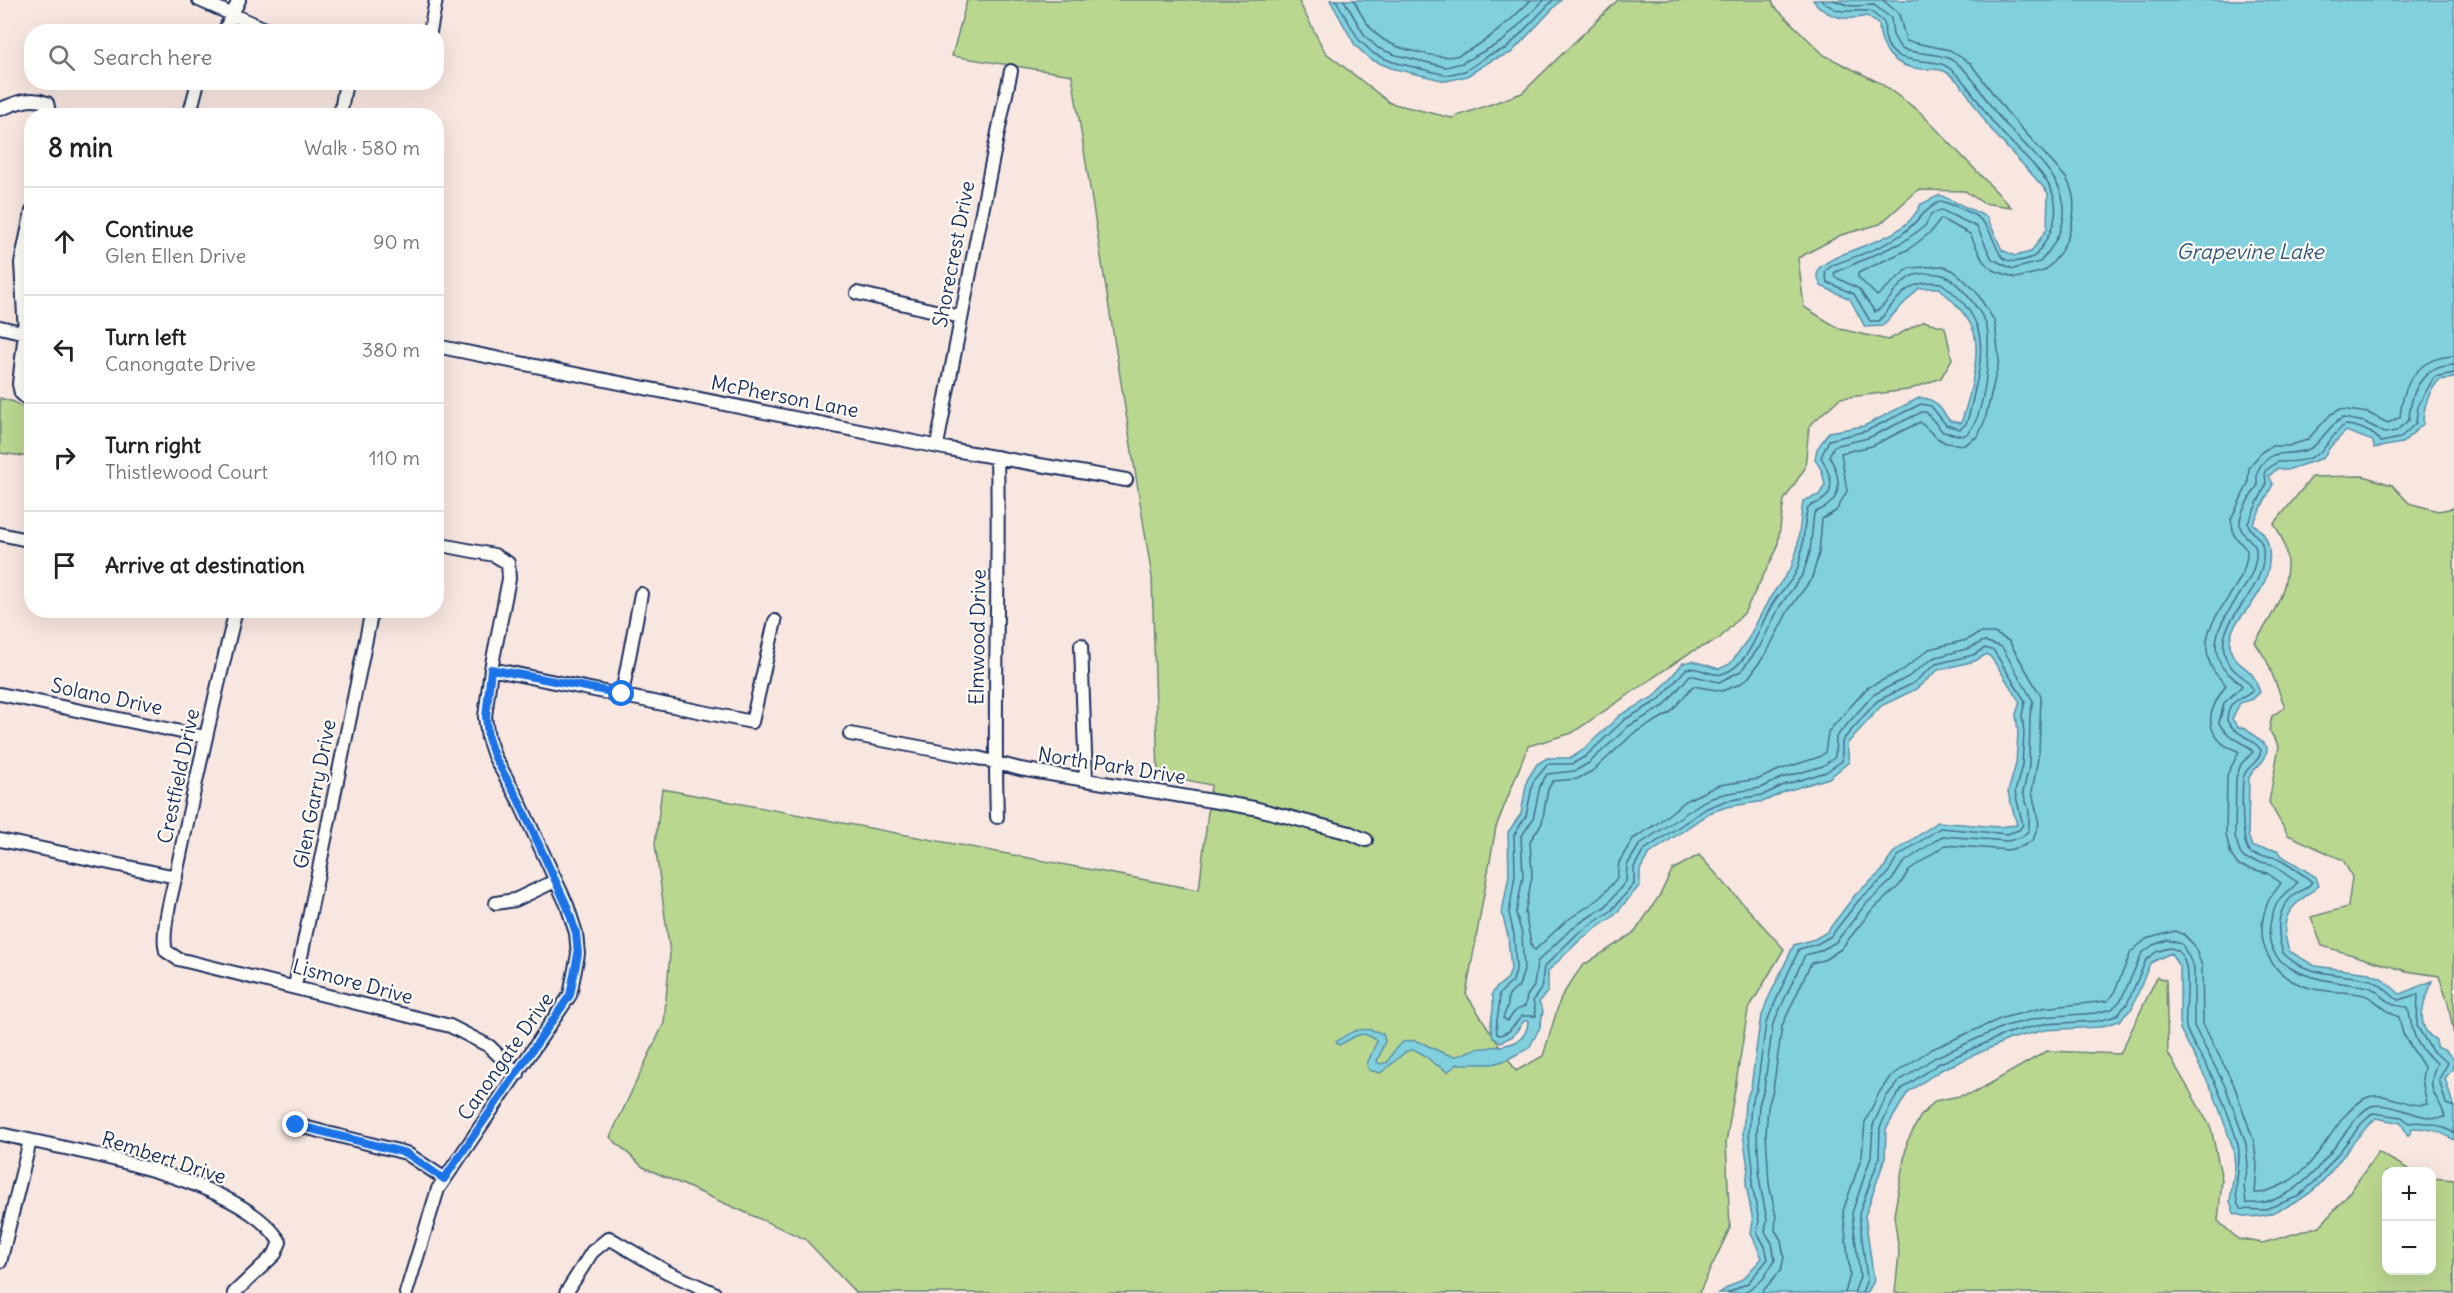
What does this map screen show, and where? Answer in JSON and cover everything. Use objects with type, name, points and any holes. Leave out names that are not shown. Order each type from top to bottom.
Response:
[{"type":"street","points":[[199,0],[254,24]]},
{"type":"street","points":[[228,24],[239,0]]},
{"type":"street","points":[[432,24],[436,0]]},
{"type":"street","name":"Shorecrest Drive","points":[[937,445],[1011,71]]},
{"type":"street","points":[[191,108],[196,90]]},
{"type":"street","points":[[341,108],[345,90]]},
{"type":"street","points":[[0,109],[25,100],[37,99],[47,103],[48,108]]},
{"type":"street","points":[[24,249],[21,263],[24,316]]},
{"type":"street","points":[[857,293],[961,317]]},
{"type":"street","points":[[0,327],[24,333]]},
{"type":"street","points":[[24,342],[19,384],[24,396]]},
{"type":"street","name":"McPherson Lane","points":[[444,348],[997,457],[1126,480]]},
{"type":"street","name":"Elmwood Drive","points":[[997,457],[995,762],[998,817]]},
{"type":"street","points":[[0,534],[24,539]]},
{"type":"street","name":"Canongate Drive","points":[[406,1293],[425,1225],[444,1179],[570,995],[578,954],[576,933],[555,881],[518,799],[494,756],[488,738],[486,717],[491,669],[509,579],[508,563],[494,555],[444,546]]},
{"type":"street","points":[[622,694],[641,594]]},
{"type":"street","name":"Crestfield Drive","points":[[166,951],[165,936],[176,877],[205,737],[234,618]]},
{"type":"street","name":"Glen Garry Drive","points":[[295,986],[370,618]]},
{"type":"street","points":[[491,669],[752,722],[775,621]]},
{"type":"street","points":[[1081,645],[1086,780]]},
{"type":"street","name":"Solano Drive","points":[[0,694],[205,737]]},
{"type":"street","name":"North Park Drive","points":[[850,734],[1086,780],[1254,808],[1350,833],[1365,840]]},
{"type":"street","points":[[0,840],[176,877]]},
{"type":"street","points":[[496,903],[515,900],[555,881]]},
{"type":"street","name":"Lismore Drive","points":[[166,951],[178,959],[450,1026],[489,1046],[518,1074]]},
{"type":"street","points":[[296,1125],[406,1153],[444,1179]]},
{"type":"street","name":"Rembert Drive","points":[[0,1134],[127,1162],[231,1199],[273,1229],[280,1242],[274,1254],[234,1293]]},
{"type":"street","points":[[0,1262],[30,1141]]},
{"type":"street","points":[[566,1293],[601,1242],[609,1238],[667,1272],[714,1293]]},
{"type":"green space","points":[[967,0],[1298,0],[1325,52],[1390,103],[1452,118],[1522,93],[1618,0],[1772,0],[1774,6],[1824,55],[1880,83],[1919,111],[2011,207],[1983,203],[1965,191],[1918,190],[1880,224],[1841,235],[1798,258],[1804,307],[1840,329],[1888,340],[1924,321],[1945,327],[1952,359],[1941,378],[1908,390],[1840,398],[1809,426],[1805,468],[1784,500],[1777,549],[1744,613],[1719,639],[1691,652],[1572,733],[1528,746],[1496,827],[1466,994],[1516,1071],[1543,1056],[1561,997],[1582,966],[1635,932],[1660,895],[1672,870],[1699,855],[1784,949],[1748,1010],[1726,1143],[1730,1228],[1699,1293],[856,1293],[805,1239],[643,1167],[610,1137],[664,1023],[670,953],[655,844],[662,789],[1199,890],[1211,785],[1158,774],[1152,577],[1072,75],[952,56]]},
{"type":"green space","points":[[0,398],[14,402],[24,408],[24,456],[0,453]]},
{"type":"green space","points":[[2363,476],[2392,485],[2409,503],[2438,511],[2454,508],[2454,1035],[2448,1003],[2439,976],[2406,971],[2322,946],[2311,917],[2348,907],[2352,877],[2343,860],[2288,835],[2269,802],[2279,746],[2269,730],[2272,716],[2285,707],[2267,661],[2255,642],[2279,599],[2287,569],[2282,539],[2274,524],[2312,477]]},
{"type":"green space","points":[[2157,977],[2166,980],[2168,1053],[2211,1128],[2222,1180],[2218,1221],[2238,1239],[2263,1243],[2320,1226],[2348,1195],[2378,1152],[2405,1167],[2382,1167],[2382,1275],[2436,1275],[2436,1178],[2454,1180],[2454,1293],[1895,1293],[1899,1253],[1894,1215],[1907,1142],[1920,1117],[1935,1101],[1974,1093],[2047,1051],[2120,1054]]},
{"type":"water","points":[[1330,0],[1561,0],[1511,53],[1492,60],[1467,76],[1446,81],[1391,68],[1370,59],[1355,45]]},
{"type":"water","name":"Grapevine Lake","points":[[1813,0],[2454,0],[2454,378],[2439,380],[2427,400],[2423,424],[2402,443],[2374,448],[2373,441],[2346,431],[2330,447],[2323,458],[2287,470],[2278,468],[2269,476],[2273,484],[2253,524],[2266,539],[2269,549],[2268,570],[2261,590],[2236,624],[2230,643],[2236,660],[2252,674],[2260,692],[2253,699],[2240,703],[2232,719],[2238,727],[2246,728],[2267,747],[2263,761],[2249,778],[2248,835],[2252,847],[2278,850],[2282,856],[2316,877],[2319,886],[2301,899],[2289,912],[2285,928],[2289,951],[2315,966],[2369,973],[2381,978],[2400,994],[2432,981],[2422,1013],[2423,1021],[2429,1035],[2436,1040],[2436,1047],[2446,1051],[2454,1060],[2452,1070],[2445,1078],[2454,1108],[2454,1140],[2440,1132],[2424,1128],[2413,1128],[2408,1136],[2401,1123],[2376,1118],[2351,1145],[2332,1171],[2309,1194],[2293,1204],[2264,1215],[2249,1217],[2234,1213],[2230,1201],[2235,1166],[2233,1148],[2214,1094],[2180,1029],[2180,968],[2171,953],[2150,963],[2132,1008],[2119,1021],[2099,1027],[2045,1030],[2010,1039],[1941,1070],[1908,1092],[1886,1129],[1885,1158],[1865,1216],[1874,1281],[1867,1293],[1719,1293],[1744,1278],[1762,1258],[1751,1233],[1753,1221],[1746,1185],[1748,1168],[1743,1134],[1745,1102],[1751,1087],[1760,1022],[1767,1001],[1794,945],[1815,939],[1827,932],[1855,895],[1882,871],[1893,853],[1938,822],[1998,827],[2017,825],[2008,792],[2016,764],[2018,733],[2016,714],[2020,702],[1987,654],[1975,661],[1938,670],[1916,689],[1881,706],[1847,744],[1849,762],[1829,778],[1786,791],[1765,801],[1726,807],[1709,813],[1648,855],[1640,870],[1640,885],[1614,916],[1581,939],[1548,971],[1548,991],[1539,1002],[1543,1011],[1540,1027],[1529,1048],[1493,1064],[1458,1064],[1447,1072],[1423,1054],[1410,1050],[1380,1073],[1369,1070],[1367,1064],[1377,1041],[1362,1034],[1339,1045],[1336,1042],[1358,1030],[1364,1029],[1383,1034],[1385,1041],[1377,1062],[1381,1064],[1388,1062],[1395,1049],[1403,1042],[1420,1042],[1455,1056],[1480,1048],[1507,1045],[1522,1038],[1528,1021],[1524,1021],[1513,1036],[1501,1042],[1493,1038],[1491,1032],[1492,994],[1508,978],[1511,969],[1508,936],[1502,913],[1509,875],[1508,832],[1521,814],[1527,780],[1537,764],[1547,758],[1571,758],[1582,751],[1620,715],[1655,696],[1683,663],[1693,661],[1719,669],[1730,664],[1748,639],[1769,599],[1791,568],[1797,550],[1803,501],[1819,495],[1825,485],[1822,471],[1815,459],[1817,449],[1829,432],[1864,426],[1919,398],[1930,399],[1950,421],[1961,423],[1971,388],[1976,348],[1972,327],[1957,306],[1939,288],[1919,288],[1882,326],[1865,327],[1850,299],[1821,286],[1817,275],[1819,268],[1845,253],[1889,235],[1913,217],[1921,204],[1940,195],[1987,217],[2002,250],[2015,256],[2031,252],[2047,229],[2048,193],[1994,133],[1963,88],[1951,75],[1938,69],[1911,68],[1903,65],[1890,56],[1882,42],[1879,25],[1867,16],[1838,17],[1825,11]]},
{"type":"route","points":[[296,1125],[406,1153],[444,1179],[570,995],[578,954],[576,933],[567,906],[518,799],[494,756],[488,738],[486,717],[491,669],[622,694]]}]
